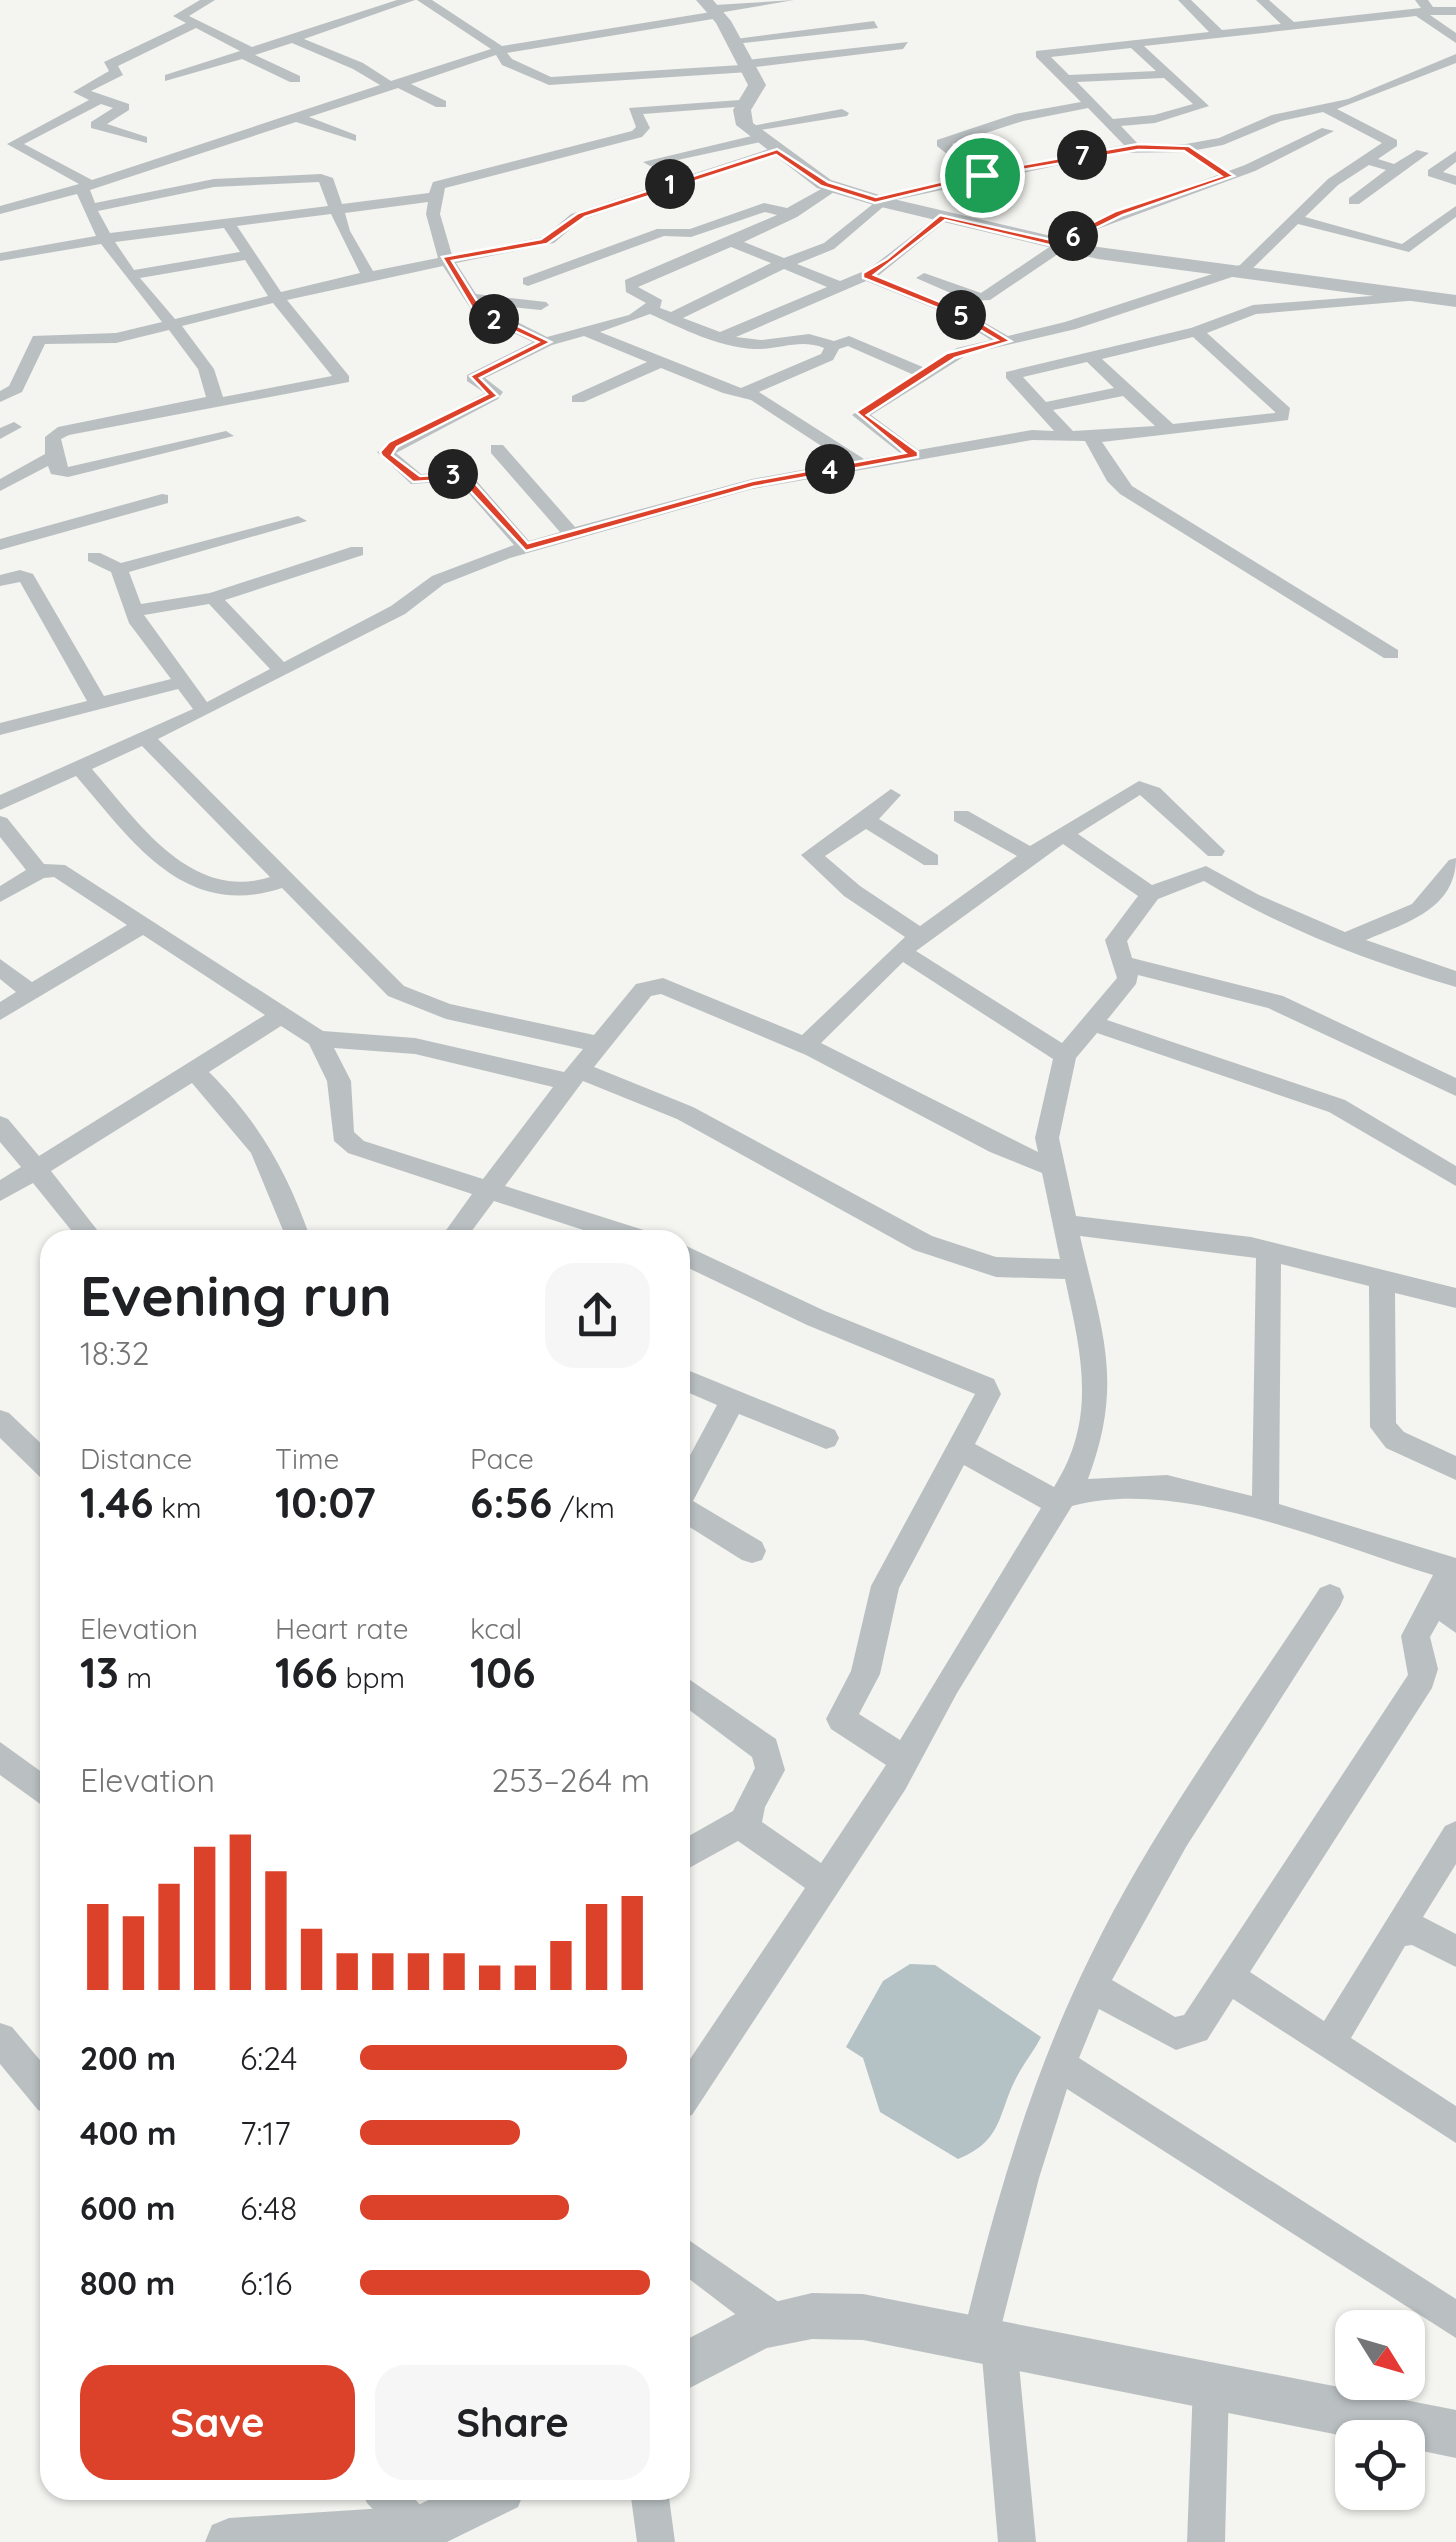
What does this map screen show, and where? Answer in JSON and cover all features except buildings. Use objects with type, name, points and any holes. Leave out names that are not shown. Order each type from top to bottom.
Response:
[{"type":"street","points":[[209,0],[179,16],[295,79]]},
{"type":"street","points":[[170,78],[409,0]]},
{"type":"street","points":[[423,0],[501,50],[508,62],[556,82],[748,66],[903,45]]},
{"type":"street","points":[[0,210],[87,187],[501,50],[712,8],[788,0]]},
{"type":"street","points":[[1184,0],[1218,32]]},
{"type":"street","points":[[1262,0],[1290,25]]},
{"type":"street","points":[[712,8],[757,85],[740,117],[777,151],[832,187],[1057,244],[1137,260],[1453,297]]},
{"type":"street","points":[[1423,8],[1456,39]]},
{"type":"street","points":[[1134,147],[1064,79],[1043,52],[1423,8],[1455,11]]},
{"type":"street","points":[[142,140],[96,125],[124,108],[80,92],[118,72],[108,65],[196,24]]},
{"type":"street","points":[[734,40],[874,26]]},
{"type":"street","points":[[294,39],[441,104]]},
{"type":"street","points":[[1109,123],[1146,121],[1202,107],[1132,42]]},
{"type":"street","points":[[671,318],[829,246],[880,201],[982,175],[1134,147],[1186,148],[1223,141],[1277,118],[1352,102],[1456,58]]},
{"type":"street","points":[[1064,79],[1168,74]]},
{"type":"street","points":[[87,187],[14,144],[100,99]]},
{"type":"street","points":[[546,342],[486,316],[470,298],[446,259],[437,235],[435,186],[637,134],[643,128],[634,111],[749,102]]},
{"type":"street","points":[[982,175],[940,146],[1020,116],[1090,104]]},
{"type":"street","points":[[914,455],[860,415],[951,356],[1070,326],[1238,272],[1365,158],[1392,142],[1325,108]]},
{"type":"street","points":[[650,162],[842,113]]},
{"type":"street","points":[[294,116],[351,138]]},
{"type":"street","points":[[924,278],[974,298],[985,297],[1057,244],[1119,213],[1230,176],[1327,130]]},
{"type":"street","points":[[1186,148],[1210,167],[1230,176]]},
{"type":"street","points":[[0,396],[16,389],[39,339],[105,339],[368,276],[544,242],[582,215],[777,151]]},
{"type":"street","points":[[1354,201],[1422,154]]},
{"type":"street","points":[[1456,155],[1433,173],[1456,182]]},
{"type":"street","points":[[1365,158],[1396,169]]},
{"type":"street","points":[[88,209],[226,181],[321,178],[328,181],[348,243],[368,276]]},
{"type":"street","points":[[87,187],[88,209],[131,275],[211,378],[216,397],[208,404]]},
{"type":"street","points":[[526,547],[462,475],[417,480],[386,452],[492,396],[495,392],[473,378],[546,342],[634,318],[651,309],[656,300],[627,286],[792,214],[832,187]]},
{"type":"street","points":[[0,256],[108,238],[434,198]]},
{"type":"street","points":[[528,281],[662,232],[692,232],[764,207],[792,214]]},
{"type":"street","points":[[1296,219],[1404,250],[1456,210]]},
{"type":"street","points":[[724,338],[866,276],[891,261],[943,216]]},
{"type":"street","points":[[226,436],[68,472],[57,470],[54,456],[53,437],[64,431],[343,379],[276,297],[228,223]]},
{"type":"street","points":[[729,242],[841,287]]},
{"type":"street","points":[[626,244],[665,267]]},
{"type":"street","points":[[131,275],[251,256]]},
{"type":"street","points":[[866,276],[956,312],[1006,341]]},
{"type":"street","points":[[1066,435],[1012,375],[1196,332],[1253,310],[1420,294]]},
{"type":"street","points":[[470,298],[542,305]]},
{"type":"street","points":[[651,309],[724,338],[755,344],[806,335],[834,346]]},
{"type":"street","points":[[584,331],[729,390],[745,392],[860,464]]},
{"type":"street","points":[[0,803],[204,711],[398,610],[438,580],[571,533],[752,484],[1032,435],[1091,438],[1286,414],[1196,332]]},
{"type":"street","points":[[745,392],[827,357],[834,346],[848,340],[924,373]]},
{"type":"street","points":[[1090,356],[1167,428]]},
{"type":"street","points":[[578,399],[661,362]]},
{"type":"street","points":[[1041,408],[1126,390]]},
{"type":"street","points":[[1091,438],[1116,481],[1126,490],[1391,654]]},
{"type":"street","points":[[496,449],[571,533]]},
{"type":"street","points":[[0,486],[54,456]]},
{"type":"street","points":[[0,545],[162,499]]},
{"type":"street","points":[[120,570],[298,521]]},
{"type":"street","points":[[132,611],[214,598],[357,552]]},
{"type":"street","points":[[94,557],[120,570],[130,590],[132,611],[204,711]]},
{"type":"street","points":[[0,581],[20,575],[27,578],[99,704]]},
{"type":"street","points":[[214,598],[282,670]]},
{"type":"street","points":[[0,729],[183,682]]},
{"type":"street","points":[[144,738],[396,991],[446,1011],[600,1044]]},
{"type":"street","points":[[76,766],[168,862],[191,879],[240,892],[284,880]]},
{"type":"street","points":[[805,1045],[911,944],[1030,856],[1139,787],[1153,793],[1215,851]]},
{"type":"street","points":[[891,795],[866,820],[811,855],[911,944],[1066,1056]]},
{"type":"street","points":[[961,816],[1030,856]]},
{"type":"street","points":[[866,820],[932,860]]},
{"type":"street","points":[[0,822],[39,872]]},
{"type":"street","points":[[1063,834],[1150,894]]},
{"type":"street","points":[[1346,940],[1420,908],[1456,865]]},
{"type":"street","points":[[0,895],[39,872],[58,870],[318,1038],[414,1046],[574,1076],[685,1113],[923,1243],[996,1267],[1078,1269]]},
{"type":"street","points":[[690,2088],[905,1760],[947,1684],[1066,1497],[1094,1420],[1097,1369],[1048,1138],[1066,1056],[1089,1022],[1128,979],[1116,940],[1150,894],[1206,873],[1251,900],[1346,940],[1456,979]]},
{"type":"street","points":[[0,1012],[143,925]]},
{"type":"street","points":[[1126,964],[1275,1002],[1451,1079]]},
{"type":"street","points":[[0,967],[31,994]]},
{"type":"street","points":[[458,1230],[487,1187],[644,988],[656,984],[805,1045],[998,1146],[1052,1168]]},
{"type":"street","points":[[0,1192],[283,1014]]},
{"type":"street","points":[[1089,1022],[1337,1106],[1456,1177]]},
{"type":"street","points":[[318,1038],[338,1080],[340,1127],[346,1140],[614,1230]]},
{"type":"street","points":[[193,1070],[261,1142],[276,1168],[296,1230]]},
{"type":"street","points":[[0,1125],[85,1230]]},
{"type":"street","points":[[1068,1225],[1270,1251],[1456,1298]]},
{"type":"street","points":[[1265,1510],[1270,1251]]},
{"type":"street","points":[[690,1257],[833,1326],[980,1383],[988,1394],[885,1586],[865,1674],[841,1719],[905,1760]]},
{"type":"street","points":[[1382,1280],[1383,1427],[1394,1440],[1456,1469]]},
{"type":"street","points":[[690,1382],[826,1438]]},
{"type":"street","points":[[690,1484],[733,1400]]},
{"type":"street","points":[[0,1420],[40,1459]]},
{"type":"street","points":[[958,1448],[1046,1498],[1100,1488],[1166,1488],[1265,1510],[1450,1588],[1415,1636],[1424,1669],[1422,1678],[1195,2028],[1176,2034],[1094,1988]]},
{"type":"street","points":[[690,1511],[752,1551]]},
{"type":"street","points":[[1017,2542],[990,2342],[1020,2184],[1062,2066],[1125,1921],[1330,1597]]},
{"type":"street","points":[[690,1693],[765,1749],[770,1770],[745,1821],[690,1852]]},
{"type":"street","points":[[0,1756],[40,1789]]},
{"type":"street","points":[[745,1821],[756,1837],[826,1884]]},
{"type":"street","points":[[1328,2042],[1456,1836]]},
{"type":"street","points":[[1396,1932],[1414,1929],[1456,1951]]},
{"type":"street","points":[[1228,1977],[1456,2126]]},
{"type":"street","points":[[0,2039],[40,2086]]},
{"type":"street","points":[[1062,2066],[1456,2320]]},
{"type":"street","points":[[690,2258],[774,2320]]},
{"type":"street","points":[[690,2365],[774,2320],[816,2312],[863,2317],[1456,2434]]},
{"type":"street","points":[[1206,2542],[1212,2385]]},
{"type":"street","points":[[390,2500],[419,2530]]},
{"type":"street","points":[[229,2542],[419,2530],[480,2500]]},
{"type":"street","points":[[651,2500],[656,2542]]},
{"type":"shaded area","points":[[910,1964],[935,1965],[1041,2037],[1013,2085],[993,2133],[985,2143],[958,2159],[880,2112],[863,2058],[846,2047],[883,1981]]},
{"type":"route","points":[[1138,147],[1186,148],[1210,167],[1230,176],[1119,213],[1057,244],[943,216],[891,261],[866,276],[956,312],[1006,341],[951,356],[860,415],[914,455],[752,484],[526,547],[462,475],[417,480],[387,456],[393,445],[494,394],[473,378],[546,342],[479,311],[446,259],[544,242],[582,215],[777,151],[824,184],[875,200],[982,175],[1138,147]]}]
